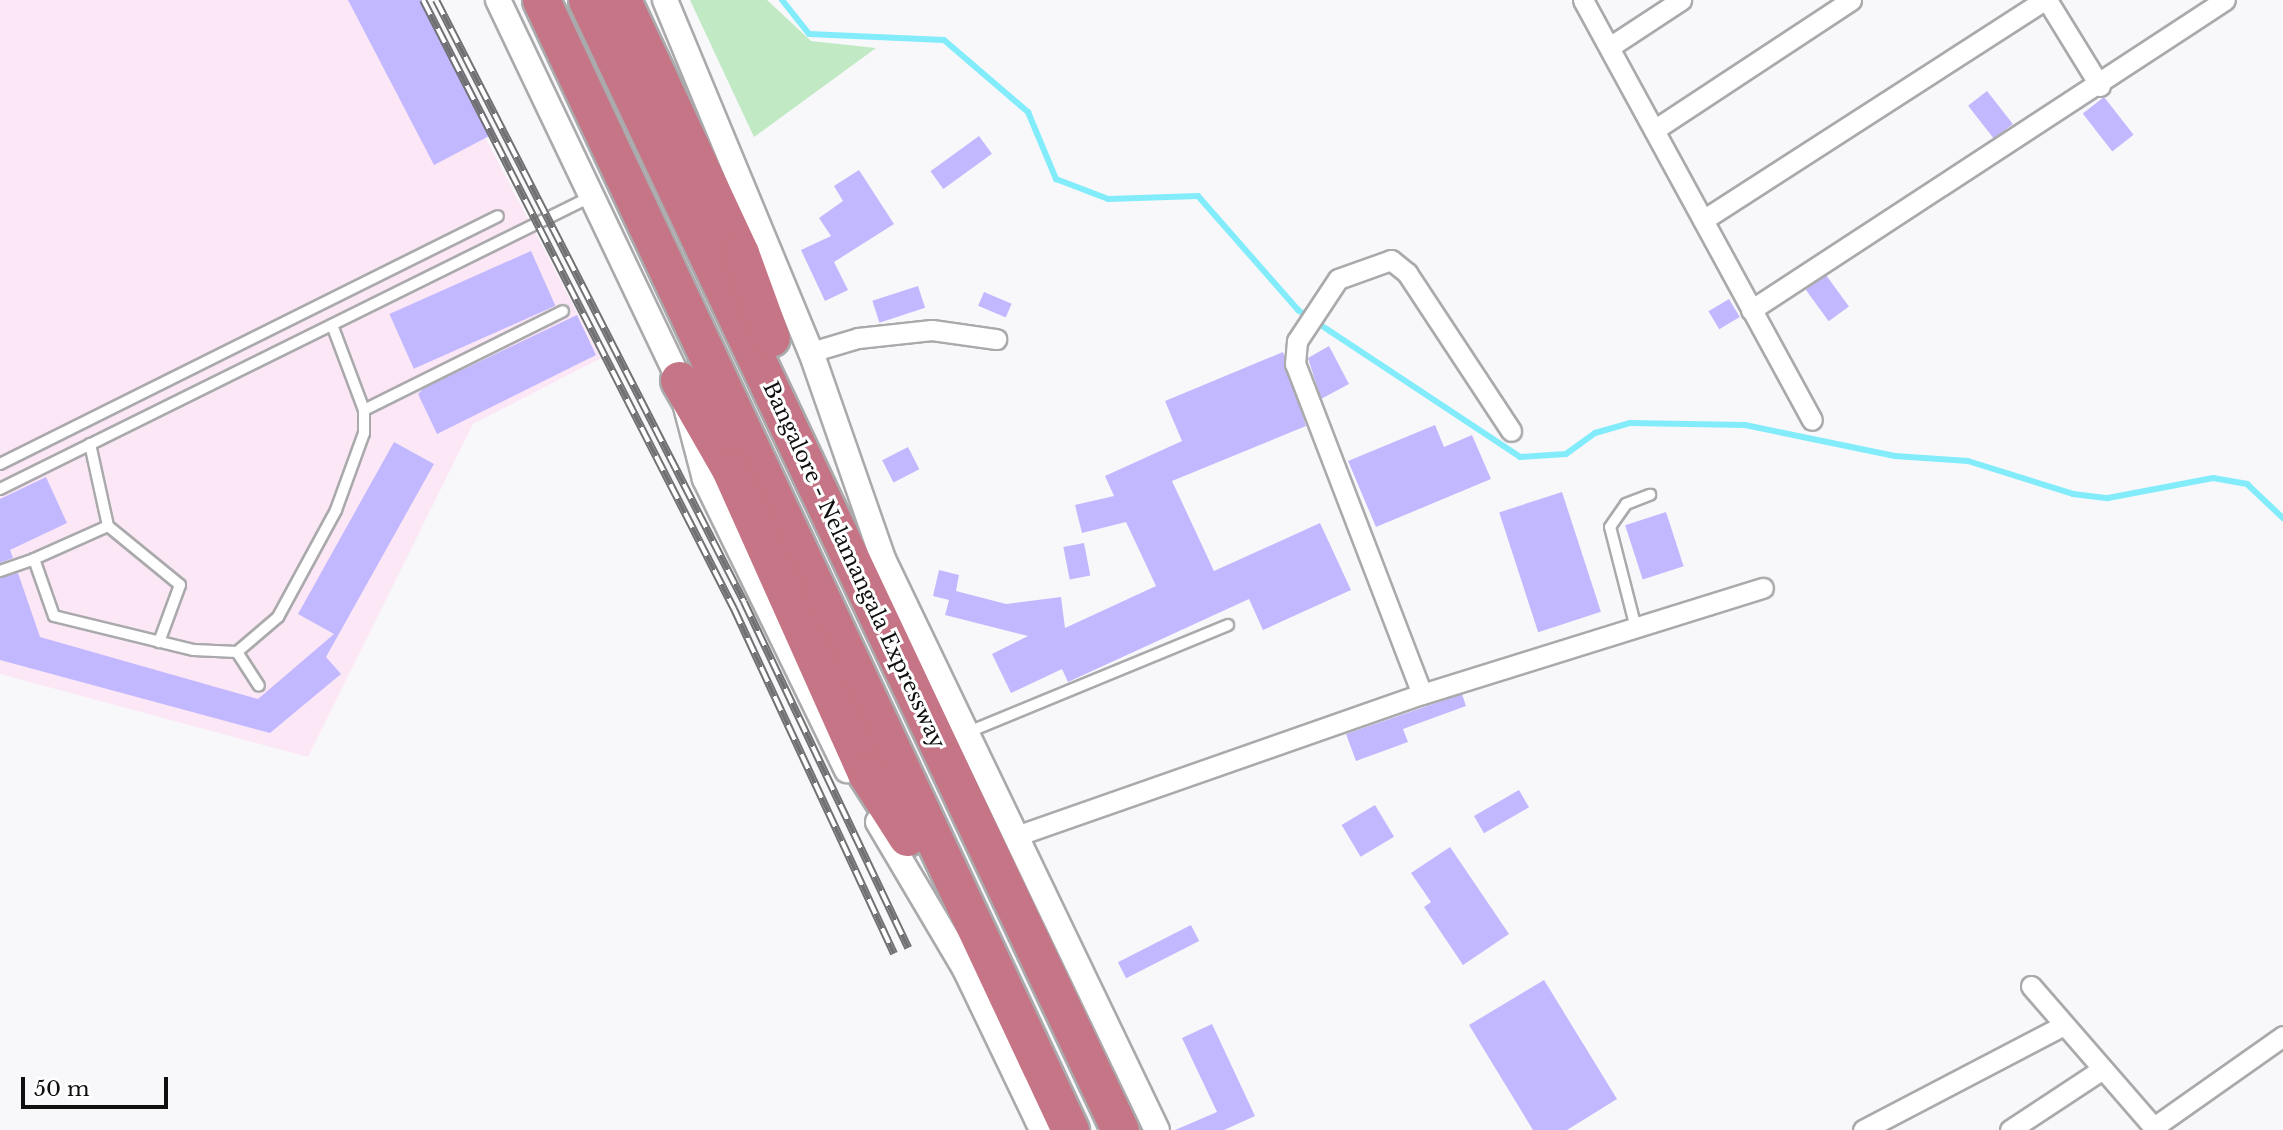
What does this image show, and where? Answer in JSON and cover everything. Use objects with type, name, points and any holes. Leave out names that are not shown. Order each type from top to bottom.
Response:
[{"type":"highway","points":[[541,0],[983,956],[1070,1130]]},
{"type":"highway","name":"Bangalore - Nelamangala Expressway","points":[[587,0],[804,457],[1027,940],[1120,1130]]},
{"type":"highway","points":[[622,0],[740,253],[804,457]]},
{"type":"highway","points":[[679,380],[730,469],[866,773],[983,956]]},
{"type":"street","points":[[498,0],[679,380],[705,479],[820,716],[965,969],[1042,1130]]},
{"type":"street","points":[[665,0],[811,352],[883,558],[971,731],[1016,836],[1157,1130]]},
{"type":"street","points":[[1583,0],[1611,46],[1812,420]]},
{"type":"street","points":[[1611,46],[1681,0]]},
{"type":"street","points":[[1654,130],[1851,0]]},
{"type":"street","points":[[1703,220],[2046,0],[2100,86]]},
{"type":"street","points":[[1751,310],[2100,86],[2225,0]]},
{"type":"street","points":[[1422,694],[1294,364],[1297,341],[1338,279],[1391,260],[1407,273],[1511,431]]},
{"type":"street","points":[[811,352],[858,338],[932,330],[996,339]]},
{"type":"street","points":[[1016,836],[1422,694],[1763,588]]},
{"type":"street","points":[[2031,986],[2101,1070],[2155,1129],[2283,1036]]},
{"type":"street","points":[[1863,1130],[2064,1025]]},
{"type":"street","points":[[2010,1130],[2101,1070]]},
{"type":"lane","points":[[0,489],[590,197]]},
{"type":"lane","points":[[0,464],[498,216]]},
{"type":"lane","points":[[364,410],[563,311]]},
{"type":"lane","points":[[34,559],[54,616],[159,642],[237,652],[278,617],[336,510],[364,433],[364,410],[332,325]]},
{"type":"lane","points":[[90,444],[108,526],[180,585],[159,642]]},
{"type":"lane","points":[[1636,628],[1610,527],[1626,504],[1650,495]]},
{"type":"lane","points":[[0,571],[108,526]]},
{"type":"lane","points":[[971,731],[1228,625]]},
{"type":"lane","points":[[237,652],[259,685]]},
{"type":"shaded area","points":[[0,0],[413,0],[601,358],[473,424],[308,757],[0,674]]},
{"type":"green space","points":[[690,0],[767,0],[811,41],[876,48],[754,137]]},
{"type":"building","points":[[348,0],[425,0],[495,133],[434,165]]},
{"type":"building","points":[[1987,91],[2013,124],[1994,139],[1968,106]]},
{"type":"building","points":[[2104,97],[2134,135],[2112,151],[2083,114]]},
{"type":"building","points":[[979,136],[992,154],[943,189],[930,171]]},
{"type":"building","points":[[859,170],[894,224],[834,262],[848,290],[825,301],[801,250],[831,236],[819,218],[843,201],[834,186]]},
{"type":"building","points":[[531,251],[555,306],[414,369],[389,314]]},
{"type":"building","points":[[1826,275],[1849,307],[1829,321],[1806,290]]},
{"type":"building","points":[[918,286],[925,308],[879,323],[872,301]]},
{"type":"building","points":[[984,292],[1012,304],[1006,318],[978,306]]},
{"type":"building","points":[[1729,299],[1740,317],[1719,329],[1708,311]]},
{"type":"building","points":[[577,315],[596,355],[437,434],[418,394],[424,388]]},
{"type":"building","points":[[1329,346],[1349,384],[1321,399],[1308,358]]},
{"type":"building","points":[[1283,352],[1306,426],[1172,481],[1214,571],[1320,523],[1351,590],[1263,630],[1249,599],[1068,682],[1062,669],[1011,693],[992,654],[1028,636],[945,615],[949,600],[933,596],[939,570],[959,575],[956,591],[1006,604],[1061,597],[1065,628],[1156,586],[1126,522],[1082,533],[1075,505],[1114,496],[1105,476],[1182,441],[1165,401]]},
{"type":"building","points":[[1435,425],[1444,447],[1472,435],[1491,479],[1376,527],[1348,461]]},
{"type":"building","points":[[394,442],[434,464],[326,657],[341,674],[270,733],[0,660],[0,578],[18,573],[40,637],[258,699],[334,634],[298,614]]},
{"type":"building","points":[[908,447],[919,469],[894,482],[882,460]]},
{"type":"building","points":[[46,477],[67,523],[10,550],[13,558],[0,563],[0,499]]},
{"type":"building","points":[[1562,492],[1601,612],[1538,632],[1499,512]]},
{"type":"building","points":[[1666,512],[1684,566],[1643,579],[1625,525]]},
{"type":"building","points":[[1084,543],[1090,575],[1070,579],[1063,547]]},
{"type":"building","points":[[1462,694],[1466,706],[1403,729],[1408,742],[1356,761],[1346,734]]},
{"type":"building","points":[[1519,790],[1529,807],[1484,833],[1474,816]]},
{"type":"building","points":[[1375,805],[1394,837],[1361,857],[1342,825]]},
{"type":"building","points":[[1450,847],[1509,934],[1463,965],[1424,907],[1431,902],[1411,873]]},
{"type":"building","points":[[1191,925],[1199,941],[1126,978],[1118,962]]},
{"type":"building","points":[[1544,980],[1617,1099],[1567,1130],[1533,1130],[1469,1025]]},
{"type":"building","points":[[1212,1024],[1255,1116],[1224,1130],[1175,1130],[1217,1112],[1182,1038]]},
{"type":"waterway","points":[[782,0],[809,34],[944,40],[1028,112],[1056,179],[1108,199],[1198,196],[1298,310],[1520,457],[1566,454],[1595,433],[1630,423],[1745,425],[1895,456],[1968,461],[2073,494],[2108,498],[2213,478],[2247,484],[2283,518]]},
{"type":"railway","points":[[423,0],[734,609],[894,954]]},
{"type":"railway","points":[[436,0],[744,602],[908,948]]}]
